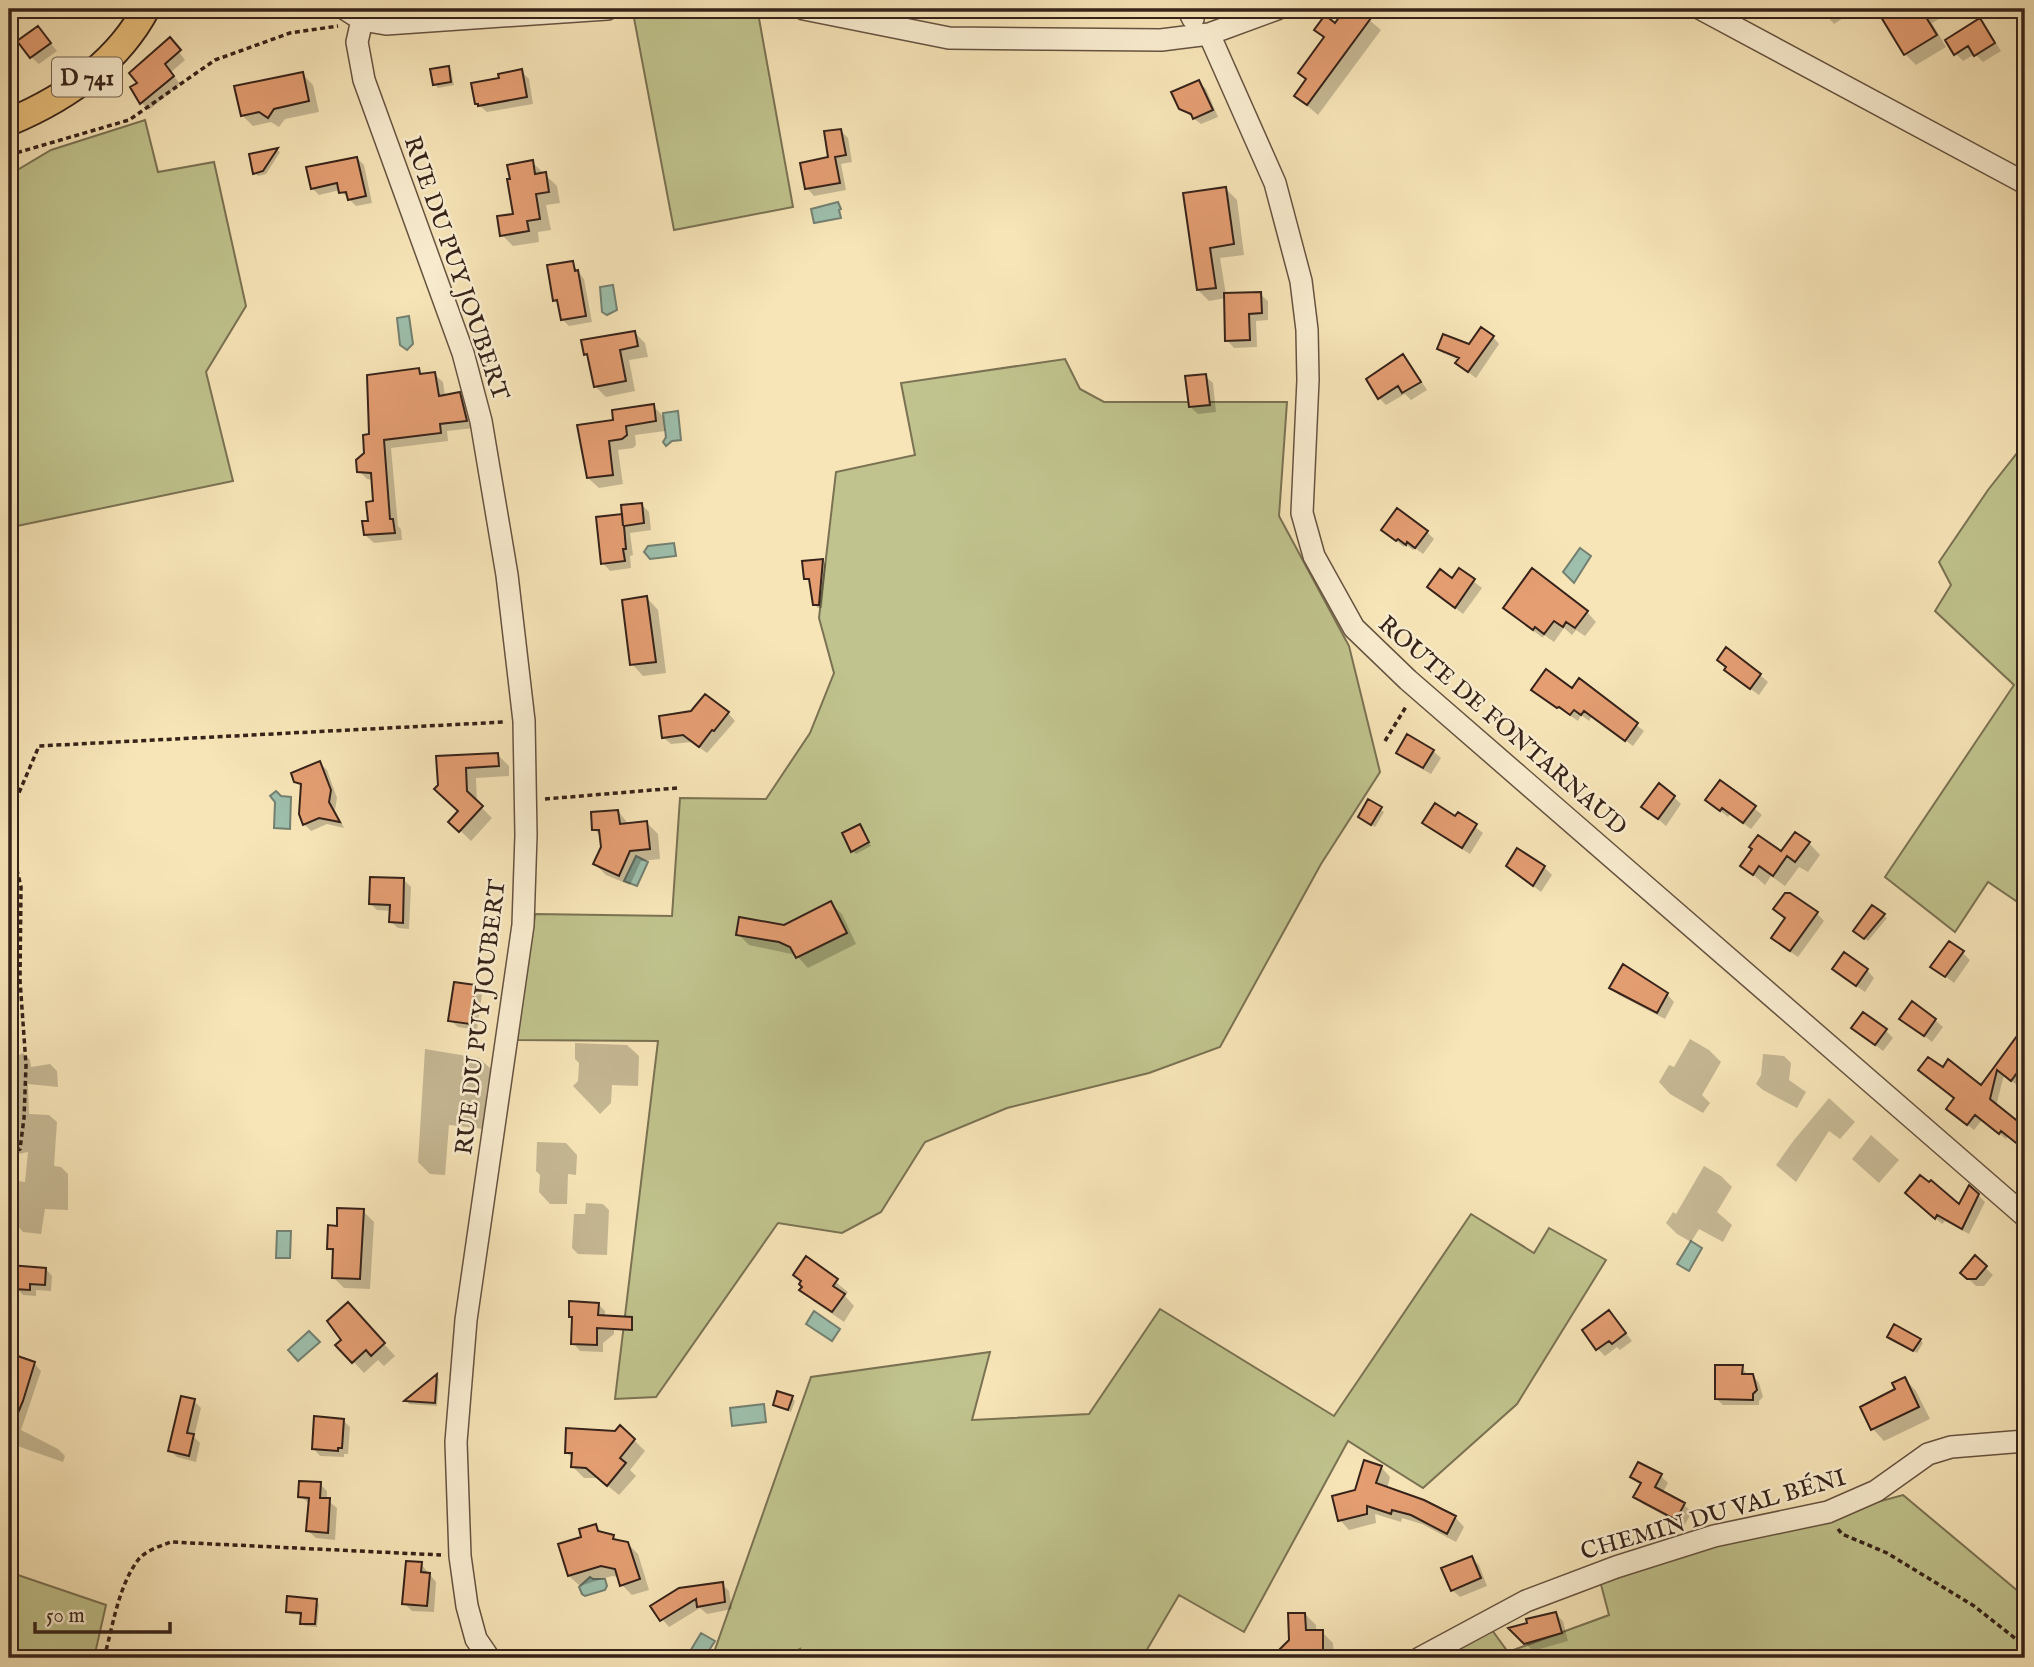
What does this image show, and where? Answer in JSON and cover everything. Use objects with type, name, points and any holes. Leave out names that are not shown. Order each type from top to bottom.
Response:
[{"type":"main road","name":"D 741","points":[[9,122],[49,102],[105,63],[123,45],[146,9]]},
{"type":"street","points":[[353,15],[386,24],[607,9]]},
{"type":"street","points":[[804,9],[949,38],[1161,40],[1209,34],[1277,9]]},
{"type":"street","points":[[1701,9],[2025,183]]},
{"type":"street","name":"RUE DU PUY JOUBERT","points":[[353,15],[364,80],[463,354],[481,421],[507,575],[524,721],[523,925],[466,1320],[456,1442],[460,1556],[467,1606],[476,1639],[489,1658]]},
{"type":"street","name":"ROUTE DE FONTARNAUD","points":[[1209,34],[1275,183],[1301,281],[1307,330],[1308,380],[1301,513],[1314,556],[1354,628],[1418,688],[2025,1216]]},
{"type":"street","name":"CHEMIN DU VAL BÉNI","points":[[1420,1658],[1527,1601],[1616,1567],[1714,1536],[1828,1512],[1876,1491],[1928,1454],[1951,1447],[2025,1441]]},
{"type":"path","points":[[9,155],[129,120],[215,60],[290,33],[327,29],[353,15]]},
{"type":"path","points":[[1385,741],[1418,688]]},
{"type":"path","points":[[9,816],[39,746],[524,721]]},
{"type":"path","points":[[525,801],[677,788]]},
{"type":"path","points":[[9,836],[21,887],[20,980],[26,1065],[20,1149],[9,1153]]},
{"type":"path","points":[[1828,1512],[1842,1534],[1887,1553],[1974,1606],[2025,1646]]},
{"type":"path","points":[[104,1658],[122,1591],[139,1559],[171,1542],[460,1556]]},
{"type":"green space","points":[[758,13],[793,207],[674,230],[634,18]]},
{"type":"green space","points":[[145,120],[158,172],[214,162],[246,306],[206,372],[233,481],[12,527],[9,508],[9,175],[51,150]]},
{"type":"green space","points":[[1065,359],[1080,389],[1104,402],[1287,402],[1279,516],[1349,646],[1380,772],[1321,864],[1220,1047],[1149,1073],[1007,1108],[925,1142],[881,1212],[842,1233],[778,1223],[656,1397],[615,1399],[658,1041],[517,1040],[535,914],[672,916],[680,798],[766,799],[810,733],[834,673],[819,618],[836,472],[915,455],[901,383]]},
{"type":"green space","points":[[2025,443],[2025,907],[1988,882],[1955,932],[1885,877],[2014,685],[1935,611],[1951,585],[1939,562],[1988,490]]},
{"type":"green space","points":[[1471,1214],[1534,1253],[1549,1228],[1606,1260],[1517,1404],[1423,1488],[1348,1441],[1244,1632],[1179,1595],[1142,1658],[799,1658],[800,1649],[781,1658],[712,1658],[811,1377],[990,1352],[972,1420],[1089,1414],[1160,1309],[1334,1416]]},
{"type":"green space","points":[[1903,1495],[2025,1597],[2025,1658],[1438,1658],[1489,1626],[1508,1652],[1609,1615],[1599,1577]]},
{"type":"green space","points":[[9,1572],[106,1605],[94,1658],[9,1658]]},
{"type":"shaded area","points":[[838,202],[841,218],[814,223],[811,209]]},
{"type":"shaded area","points":[[613,285],[617,310],[607,315],[602,312],[600,287]]},
{"type":"shaded area","points":[[409,316],[413,344],[407,350],[400,345],[397,318]]},
{"type":"shaded area","points":[[678,411],[681,440],[672,441],[666,446],[663,442],[666,437],[663,413]]},
{"type":"shaded area","points":[[674,543],[676,556],[650,559],[644,552],[648,546]]},
{"type":"shaded area","points":[[1580,548],[1591,556],[1574,583],[1563,572]]},
{"type":"shaded area","points":[[276,791],[281,796],[291,797],[290,829],[274,828],[275,802],[270,796]]},
{"type":"shaded area","points":[[636,856],[648,862],[637,886],[624,881]]},
{"type":"shaded area","points":[[277,1231],[291,1231],[290,1258],[276,1258]]},
{"type":"shaded area","points":[[1691,1241],[1702,1248],[1689,1271],[1677,1264]]},
{"type":"shaded area","points":[[814,1311],[840,1329],[832,1341],[806,1324]]},
{"type":"shaded area","points":[[309,1331],[320,1342],[298,1361],[288,1350]]},
{"type":"shaded area","points":[[764,1404],[766,1422],[732,1426],[730,1408]]},
{"type":"shaded area","points":[[590,1577],[605,1579],[605,1590],[585,1596],[582,1594],[579,1587]]},
{"type":"shaded area","points":[[701,1633],[715,1641],[704,1658],[686,1658]]},
{"type":"building","points":[[1345,9],[1359,9],[1371,18],[1307,105],[1294,96],[1306,79],[1298,73],[1324,37],[1314,30],[1325,15],[1335,23]]},
{"type":"building","points":[[1894,9],[1921,9],[1937,35],[1904,55],[1881,17]]},
{"type":"building","points":[[1980,18],[1995,43],[1974,56],[1968,46],[1954,55],[1945,40]]},
{"type":"building","points":[[38,26],[51,43],[30,58],[17,41]]},
{"type":"building","points":[[170,37],[181,50],[165,64],[174,76],[140,104],[130,87],[137,83],[129,73]]},
{"type":"building","points":[[449,66],[451,82],[433,85],[430,69]]},
{"type":"building","points":[[522,69],[527,97],[478,106],[475,104],[471,83],[499,78],[498,74]]},
{"type":"building","points":[[303,72],[309,101],[274,109],[268,118],[259,112],[241,116],[234,86]]},
{"type":"building","points":[[1199,80],[1213,110],[1193,119],[1191,114],[1179,109],[1171,92]]},
{"type":"building","points":[[841,129],[846,155],[835,157],[840,183],[805,189],[800,163],[828,157],[824,131]]},
{"type":"building","points":[[278,148],[263,171],[253,174],[249,154]]},
{"type":"building","points":[[357,157],[366,196],[348,200],[346,192],[339,193],[337,183],[311,189],[306,167]]},
{"type":"building","points":[[533,160],[535,174],[546,172],[549,192],[536,194],[540,219],[527,221],[529,231],[500,236],[497,216],[513,214],[507,165]]},
{"type":"building","points":[[1226,187],[1234,244],[1210,248],[1216,288],[1197,290],[1183,193]]},
{"type":"building","points":[[573,261],[575,271],[578,270],[586,316],[561,320],[557,300],[553,301],[547,265]]},
{"type":"building","points":[[1261,292],[1262,313],[1249,314],[1250,340],[1225,341],[1224,293]]},
{"type":"building","points":[[1481,327],[1494,336],[1468,372],[1455,363],[1459,358],[1437,349],[1443,334],[1469,344]]},
{"type":"building","points":[[635,331],[638,346],[620,350],[626,381],[594,387],[581,340]]},
{"type":"building","points":[[1403,354],[1421,382],[1402,393],[1398,386],[1378,399],[1366,379]]},
{"type":"building","points":[[419,368],[420,374],[435,372],[439,396],[460,392],[467,421],[440,424],[441,433],[384,440],[390,519],[393,519],[395,533],[364,535],[362,521],[368,521],[366,502],[373,501],[371,473],[357,472],[356,460],[364,453],[363,435],[369,434],[367,375]]},
{"type":"building","points":[[1206,374],[1210,405],[1189,407],[1185,376]]},
{"type":"building","points":[[654,404],[656,421],[626,426],[627,435],[622,439],[609,441],[613,475],[587,478],[577,425],[613,420],[612,410]]},
{"type":"building","points":[[642,503],[644,523],[624,526],[625,561],[601,564],[596,517],[622,514],[621,505]]},
{"type":"building","points":[[1397,508],[1428,531],[1415,548],[1407,542],[1406,545],[1398,539],[1396,541],[1381,530]]},
{"type":"building","points":[[823,559],[819,605],[813,605],[809,579],[804,579],[802,561]]},
{"type":"building","points":[[1459,568],[1475,579],[1455,608],[1427,587],[1440,569],[1452,578]]},
{"type":"building","points":[[1532,568],[1588,611],[1575,628],[1566,622],[1563,627],[1554,621],[1544,634],[1535,627],[1533,630],[1503,608]]},
{"type":"building","points":[[647,596],[656,662],[630,665],[622,600]]},
{"type":"building","points":[[1726,647],[1761,674],[1750,689],[1724,670],[1726,667],[1717,660]]},
{"type":"building","points":[[1546,669],[1572,688],[1579,678],[1638,723],[1625,741],[1584,711],[1581,715],[1574,710],[1570,715],[1531,690]]},
{"type":"building","points":[[705,694],[729,712],[699,747],[683,735],[662,738],[659,716],[691,711]]},
{"type":"building","points":[[1407,734],[1434,750],[1423,768],[1396,753]]},
{"type":"building","points":[[498,753],[499,766],[466,768],[467,791],[483,806],[459,832],[448,822],[458,811],[434,789],[438,785],[436,756]]},
{"type":"building","points":[[320,761],[331,790],[329,802],[340,822],[319,818],[303,825],[299,814],[301,784],[294,782],[291,773]]},
{"type":"building","points":[[1720,780],[1756,806],[1743,823],[1705,800]]},
{"type":"building","points":[[1659,783],[1675,796],[1658,819],[1641,807]]},
{"type":"building","points":[[1368,799],[1382,807],[1371,825],[1358,817]]},
{"type":"building","points":[[1435,803],[1455,816],[1458,812],[1477,824],[1462,848],[1422,823]]},
{"type":"building","points":[[618,810],[620,824],[647,821],[650,849],[630,851],[619,876],[593,864],[601,847],[599,830],[592,830],[591,812]]},
{"type":"building","points":[[860,824],[869,842],[851,852],[842,833]]},
{"type":"building","points":[[1795,832],[1810,842],[1795,862],[1787,856],[1773,876],[1759,866],[1753,875],[1740,866],[1758,835],[1781,851]]},
{"type":"building","points":[[1517,848],[1545,866],[1533,886],[1506,866]]},
{"type":"building","points":[[370,877],[404,878],[403,923],[389,922],[390,905],[369,904]]},
{"type":"building","points":[[1785,893],[1790,893],[1818,912],[1790,951],[1771,938],[1785,918],[1773,909]]},
{"type":"building","points":[[831,901],[847,933],[796,958],[790,947],[779,942],[736,935],[739,917],[784,925]]},
{"type":"building","points":[[1872,905],[1885,914],[1864,939],[1853,931]]},
{"type":"building","points":[[1949,941],[1964,951],[1945,977],[1930,967]]},
{"type":"building","points":[[1844,952],[1868,969],[1856,986],[1832,969]]},
{"type":"building","points":[[1623,964],[1668,993],[1657,1013],[1609,988]]},
{"type":"building","points":[[454,982],[476,985],[470,1024],[448,1021]]},
{"type":"building","points":[[1912,1001],[1936,1019],[1924,1036],[1899,1019]]},
{"type":"building","points":[[1863,1012],[1887,1029],[1875,1045],[1851,1028]]},
{"type":"building","points":[[2025,1025],[2025,1062],[2011,1081],[1997,1070],[1990,1099],[2025,1127],[2025,1150],[1975,1115],[1967,1125],[1946,1109],[1954,1098],[1918,1070],[1928,1057],[1943,1067],[1948,1059],[1981,1085]]},
{"type":"building","points":[[1920,1175],[1929,1182],[1931,1180],[1959,1204],[1969,1185],[1979,1194],[1962,1229],[1937,1215],[1935,1219],[1905,1193]]},
{"type":"building","points":[[337,1208],[364,1209],[360,1279],[332,1278],[333,1249],[327,1249],[328,1225],[337,1226]]},
{"type":"building","points":[[1975,1255],[1987,1266],[1976,1279],[1967,1279],[1960,1273]]},
{"type":"building","points":[[806,1256],[838,1279],[833,1286],[845,1294],[832,1312],[799,1290],[802,1287],[799,1284],[801,1281],[793,1275]]},
{"type":"building","points":[[9,1265],[46,1268],[45,1285],[30,1284],[30,1290],[14,1289],[14,1282],[9,1282]]},
{"type":"building","points":[[569,1301],[599,1303],[598,1315],[632,1317],[632,1330],[597,1328],[597,1345],[571,1344],[572,1317],[569,1317]]},
{"type":"building","points":[[348,1302],[385,1343],[371,1356],[366,1350],[352,1363],[335,1345],[341,1340],[327,1321]]},
{"type":"building","points":[[1609,1310],[1626,1333],[1612,1344],[1609,1341],[1596,1350],[1582,1330]]},
{"type":"building","points":[[1894,1324],[1921,1339],[1913,1351],[1887,1337]]},
{"type":"building","points":[[9,1353],[35,1362],[9,1434]]},
{"type":"building","points":[[1715,1365],[1743,1365],[1742,1374],[1753,1374],[1757,1390],[1753,1394],[1753,1400],[1715,1399]]},
{"type":"building","points":[[437,1374],[435,1403],[404,1401],[421,1387]]},
{"type":"building","points":[[1905,1377],[1919,1407],[1871,1430],[1860,1407],[1895,1389],[1892,1383]]},
{"type":"building","points":[[777,1391],[793,1396],[788,1410],[773,1405]]},
{"type":"building","points":[[181,1396],[195,1399],[187,1433],[194,1434],[189,1456],[168,1451]]},
{"type":"building","points":[[314,1416],[344,1419],[342,1448],[338,1448],[338,1451],[312,1449]]},
{"type":"building","points":[[620,1425],[635,1439],[620,1458],[626,1463],[607,1486],[586,1468],[571,1467],[572,1453],[565,1453],[566,1428],[615,1431]]},
{"type":"building","points":[[1364,1460],[1382,1466],[1376,1483],[1424,1500],[1456,1516],[1447,1534],[1411,1515],[1392,1510],[1391,1514],[1367,1506],[1367,1514],[1338,1521],[1332,1496],[1355,1490]]},
{"type":"building","points":[[1638,1462],[1662,1474],[1655,1487],[1685,1503],[1676,1520],[1633,1497],[1641,1483],[1630,1477]]},
{"type":"building","points":[[299,1481],[321,1482],[320,1498],[330,1498],[328,1533],[306,1531],[309,1498],[298,1497]]},
{"type":"building","points":[[596,1524],[598,1531],[614,1535],[613,1539],[628,1542],[640,1579],[620,1586],[615,1569],[601,1566],[568,1576],[558,1544],[581,1537],[579,1529]]},
{"type":"building","points":[[1472,1556],[1481,1578],[1451,1591],[1441,1568]]},
{"type":"building","points":[[406,1561],[422,1562],[421,1572],[430,1573],[427,1606],[402,1604]]},
{"type":"building","points":[[723,1582],[725,1602],[697,1607],[696,1599],[660,1621],[650,1606],[679,1588]]},
{"type":"building","points":[[287,1596],[317,1599],[315,1624],[300,1624],[301,1613],[286,1612]]},
{"type":"building","points":[[1556,1612],[1562,1633],[1524,1644],[1508,1628],[1527,1623],[1526,1619]]},
{"type":"building","points":[[1288,1613],[1305,1613],[1306,1630],[1323,1630],[1323,1652],[1313,1653],[1307,1658],[1271,1658],[1289,1640]]}]
